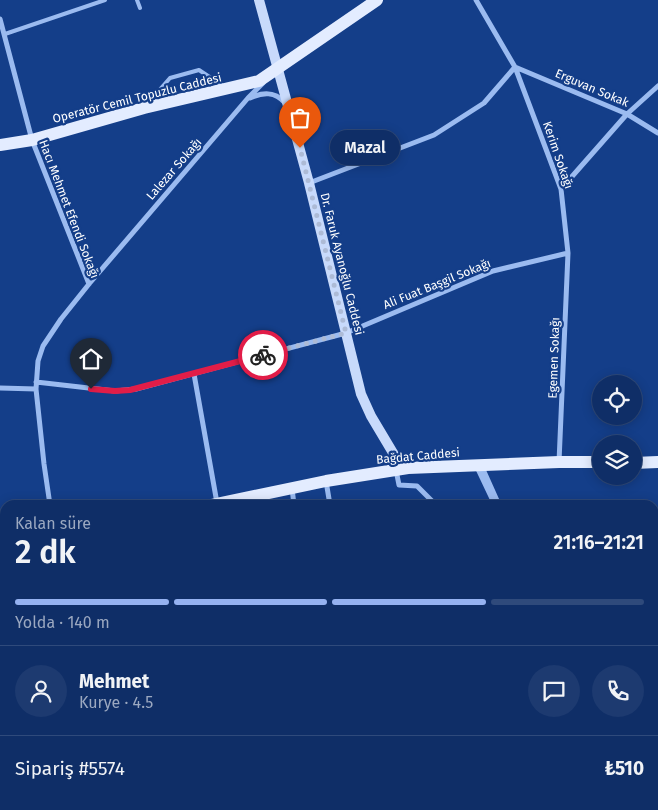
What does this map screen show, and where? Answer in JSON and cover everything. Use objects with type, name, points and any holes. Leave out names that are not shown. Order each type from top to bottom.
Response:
[{"type":"main road","name":"Operatör Cemil Topuzlu Caddesi","points":[[0,145],[32,140],[144,108],[259,81],[378,0]]},
{"type":"main road","name":"Bağdat Caddesi","points":[[234,500],[326,481],[399,469],[592,462]]},
{"type":"main road","points":[[642,463],[657,466]]},
{"type":"street","name":"Dr. Faruk Ayanoğlu Caddesi","points":[[258,0],[309,183],[361,394],[399,469]]},
{"type":"street","name":"Kerim Sokağı","points":[[476,0],[515,66],[562,190],[568,254]]},
{"type":"street","name":"Hacı Mehmet Efendi Sokağı","points":[[0,19],[32,140],[89,284],[61,319],[43,346],[38,361],[36,389],[42,454],[49,500]]},
{"type":"street","name":"Erguvan Sokak","points":[[515,66],[627,114],[658,133]]},
{"type":"street","points":[[309,183],[434,135],[484,102],[515,66]]},
{"type":"street","name":"Lalezar Sokağı","points":[[89,284],[246,101],[277,69]]},
{"type":"street","points":[[562,190],[627,114],[658,86]]},
{"type":"street","points":[[246,101],[262,94],[273,94],[281,99],[290,113]]},
{"type":"street","name":"Ali Fuat Başgil Sokağı","points":[[36,382],[121,391],[194,374],[346,333],[492,271],[568,254]]},
{"type":"street","name":"Egemen Sokağı","points":[[560,462],[568,254]]},
{"type":"street","points":[[194,374],[213,500]]},
{"type":"street","points":[[0,388],[36,389]]},
{"type":"street","points":[[478,465],[493,500]]},
{"type":"street","points":[[478,465],[496,500]]},
{"type":"street","points":[[399,469],[399,485],[417,486],[431,500]]},
{"type":"street","points":[[326,481],[329,500]]},
{"type":"street","points":[[292,488],[293,500]]},
{"type":"lane","points":[[5,34],[105,0]]},
{"type":"lane","points":[[138,0],[140,8]]},
{"type":"lane","points":[[144,108],[170,78],[199,70],[227,89]]},
{"type":"way so far","points":[[263,355],[346,333],[300,148]]},
{"type":"place","name":"Mazal","points":[[300,148]]},
{"type":"route","points":[[91,389],[130,390],[263,355]]}]
